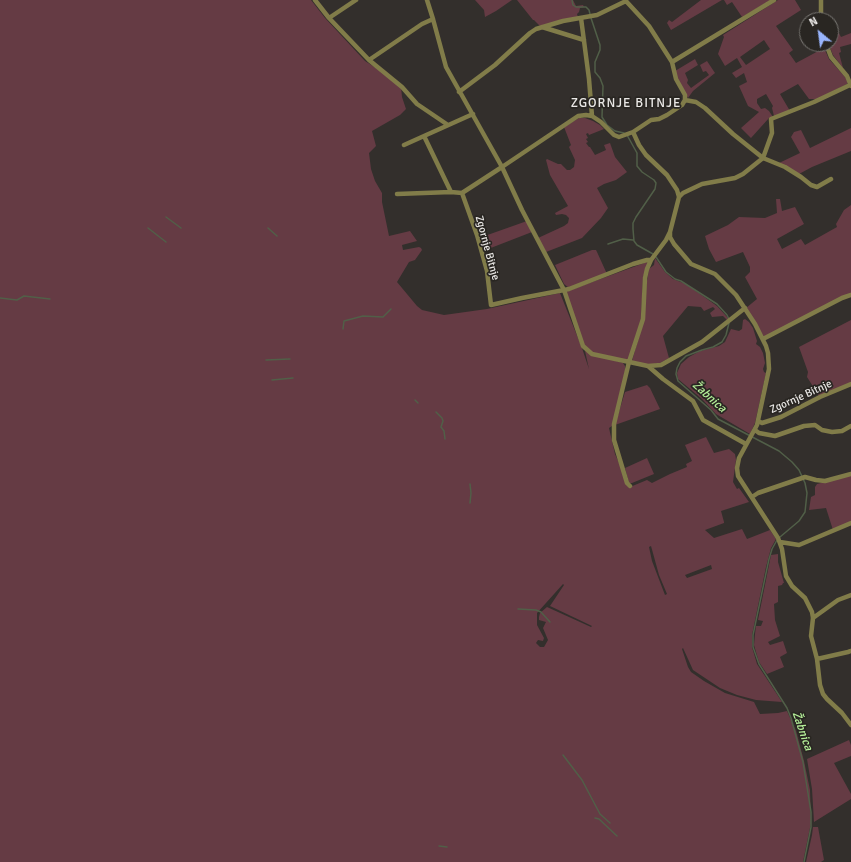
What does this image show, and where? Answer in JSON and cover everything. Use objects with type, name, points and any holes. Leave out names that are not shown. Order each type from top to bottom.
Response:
[{"type":"street","points":[[315,0],[329,18],[369,60],[402,86],[417,104],[448,125]]},
{"type":"street","points":[[329,18],[356,0]]},
{"type":"street","points":[[426,0],[446,67],[502,167],[522,210],[564,290],[583,346],[592,354],[639,365],[648,366],[661,364],[702,342],[744,308]]},
{"type":"street","points":[[672,62],[774,0]]},
{"type":"street","points":[[821,0],[821,12]]},
{"type":"street","points":[[397,194],[462,193],[581,115],[592,116],[619,138],[651,120],[659,119],[667,115],[682,105],[685,100],[685,95],[675,76],[672,62],[650,26],[626,1],[591,16],[542,27],[530,33],[495,65],[459,92]]},
{"type":"street","points":[[581,18],[590,79],[592,116]]},
{"type":"street","points":[[369,60],[422,24],[433,20]]},
{"type":"street","points":[[542,27],[584,40]]},
{"type":"street","points":[[630,486],[627,483],[613,432],[629,362],[643,319],[645,278],[652,259],[670,232],[679,197],[683,193],[702,184],[735,178],[743,174],[763,158],[772,133],[771,119],[851,85],[847,76],[831,57],[829,52]]},
{"type":"street","points":[[685,100],[696,102],[705,108],[733,134],[763,158],[786,167],[802,177],[810,185],[817,187],[831,179]]},
{"type":"street","points":[[404,145],[473,114]]},
{"type":"street","points":[[632,132],[646,156],[667,175],[675,185],[679,197]]},
{"type":"street","points":[[424,136],[451,192]]},
{"type":"street","name":"Zgornje Bitnje","points":[[462,193],[477,235],[487,271],[491,306],[569,289],[633,264],[652,259]]},
{"type":"street","name":"Zgornje Bitnje","points":[[670,232],[670,237],[674,244],[686,259],[696,267],[711,272],[736,295],[763,339],[768,353],[769,369],[758,421],[739,458],[737,472],[741,482],[780,542]]},
{"type":"street","points":[[763,339],[851,295]]},
{"type":"street","points":[[648,366],[663,380],[693,401],[703,420],[748,442]]},
{"type":"street","name":"Zgornje Bitnje","points":[[758,421],[762,423],[780,417],[824,395],[851,384]]},
{"type":"street","points":[[754,431],[775,436],[804,426],[815,425],[822,430],[832,432],[842,431],[851,426]]},
{"type":"street","points":[[752,497],[758,493],[803,478],[825,481],[851,474]]},
{"type":"street","points":[[851,523],[800,545],[780,542],[786,576],[792,586],[805,598],[812,612],[813,618],[811,636],[817,659],[820,685],[823,694],[849,718],[851,725]]},
{"type":"street","points":[[813,618],[838,600],[851,595]]},
{"type":"street","points":[[817,659],[851,651]]},
{"type":"shaded area","points":[[0,0],[311,0],[325,18],[365,61],[384,73],[401,87],[402,97],[406,109],[400,115],[372,131],[376,146],[369,153],[371,169],[375,181],[382,193],[382,202],[389,236],[410,231],[417,241],[402,245],[403,250],[419,247],[422,250],[415,260],[409,262],[397,282],[417,306],[422,310],[444,315],[487,309],[560,293],[589,369],[585,351],[623,363],[625,366],[625,372],[612,426],[609,428],[615,454],[630,487],[647,480],[652,483],[687,467],[686,464],[692,461],[685,445],[706,437],[714,453],[729,449],[735,454],[736,460],[733,482],[737,489],[739,488],[749,502],[721,511],[724,523],[705,530],[714,538],[742,529],[747,539],[770,530],[776,539],[771,548],[766,567],[752,635],[752,647],[757,664],[782,702],[756,700],[737,695],[720,688],[693,670],[683,648],[682,649],[691,672],[704,681],[725,693],[754,702],[760,714],[787,711],[796,731],[810,790],[811,823],[803,862],[0,862]],"holes":[[[651,546],[659,575],[667,594],[665,595],[652,561],[649,547]],[[711,565],[712,569],[687,578],[685,575]],[[563,584],[564,585],[550,606],[592,626],[591,627],[547,607],[540,613],[539,620],[546,622],[543,628],[548,640],[544,647],[540,647],[536,643],[538,640],[543,641],[544,638],[537,625],[537,613]]]},
{"type":"shaded area","points":[[475,0],[512,0],[485,17],[484,10]]},
{"type":"shaded area","points":[[517,0],[573,0],[576,6],[583,5],[584,7],[580,8],[577,14],[578,17],[540,26],[533,20]]},
{"type":"shaded area","points":[[701,0],[722,0],[671,30],[667,23],[669,20],[672,22]]},
{"type":"shaded area","points":[[724,0],[771,0],[742,17],[732,2],[727,5]]},
{"type":"shaded area","points":[[778,0],[795,0],[801,10],[776,26],[793,50],[789,53],[796,63],[817,52],[826,52],[829,59],[848,82],[847,84],[818,99],[809,99],[798,84],[780,94],[790,111],[774,116],[773,106],[766,94],[757,99],[757,103],[761,109],[765,108],[773,117],[769,118],[751,138],[741,128],[759,112],[748,106],[739,86],[747,82],[744,73],[736,78],[732,73],[742,67],[737,58],[725,66],[718,54],[724,37],[723,35]],"holes":[[[764,40],[770,49],[746,65],[740,57]]]},
{"type":"shaded area","points":[[839,33],[841,37],[851,33],[851,44],[840,47],[841,52],[839,53],[843,68],[832,52],[839,52]]},
{"type":"shaded area","points":[[695,59],[698,65],[685,73],[688,80],[687,83],[691,88],[709,75],[706,71],[703,72],[700,65],[707,61],[715,73],[693,91],[688,98],[678,81],[675,71]]},
{"type":"shaded area","points":[[579,118],[585,118],[593,121],[604,129],[589,135],[588,133],[586,134],[588,138],[586,139],[588,142],[586,143],[595,155],[606,150],[604,145],[610,143],[615,157],[627,172],[616,180],[597,188],[608,208],[601,218],[582,238],[546,252],[538,238],[564,226],[568,223],[569,218],[566,215],[556,215],[555,213],[568,206],[550,175],[546,160],[547,159],[561,164],[567,170],[574,167],[575,160],[569,147],[571,145],[564,127]]},
{"type":"shaded area","points":[[851,128],[851,151],[799,174],[779,163],[800,153],[791,137],[794,132],[801,130],[810,148]]},
{"type":"shaded area","points":[[776,199],[780,199],[782,211],[795,207],[804,224],[777,239],[782,249],[801,239],[805,245],[837,227],[836,224],[844,210],[851,205],[851,293],[764,337],[746,308],[757,299],[745,277],[750,272],[750,267],[743,252],[716,262],[709,249],[705,236],[728,225],[739,217],[765,218],[777,213]]},
{"type":"shaded area","points":[[527,221],[532,232],[483,251],[479,238]]},
{"type":"shaded area","points":[[592,250],[596,250],[607,274],[569,288],[564,284],[555,265]]},
{"type":"shaded area","points":[[655,258],[665,272],[673,279],[686,284],[717,306],[729,319],[727,320],[723,316],[712,317],[710,313],[715,309],[713,307],[704,311],[701,307],[688,306],[663,336],[669,358],[660,363],[648,365],[632,361],[644,319],[649,269],[654,265]]},
{"type":"shaded area","points":[[647,262],[648,263],[643,278],[641,321],[628,361],[592,353],[584,345],[565,292]]},
{"type":"shaded area","points":[[745,319],[753,328],[757,341],[756,344],[760,347],[763,353],[765,363],[763,369],[766,373],[755,423],[750,434],[716,414],[702,399],[678,379],[677,373],[681,364],[689,357],[700,351],[719,346],[725,342],[731,329],[739,331],[742,329],[743,320]]},
{"type":"shaded area","points":[[851,320],[851,383],[819,396],[807,377],[808,372],[799,347]]},
{"type":"shaded area","points":[[647,385],[650,388],[660,409],[615,425],[625,392]]},
{"type":"shaded area","points":[[647,458],[654,474],[629,483],[625,468]]},
{"type":"shaded area","points":[[851,475],[851,522],[833,530],[826,508],[809,510],[811,497],[815,495],[815,487],[817,484]]},
{"type":"shaded area","points":[[778,554],[778,562],[784,583],[778,586],[778,602],[774,604],[775,620],[780,636],[768,642],[770,645],[783,641],[787,653],[780,657],[784,667],[767,674],[759,662],[756,652],[754,645],[755,634],[756,626],[761,626],[763,621],[758,620],[771,555]]},
{"type":"shaded area","points":[[849,740],[851,745],[851,756],[834,763],[851,794],[851,799],[814,822],[812,789],[807,759]]},
{"type":"shaded area","points":[[813,827],[818,827],[824,860],[821,862],[806,862]]},
{"type":"waterway","name":"Žabnica","points":[[572,0],[573,5],[576,7],[586,7],[590,14]]},
{"type":"waterway","name":"Žabnica","points":[[591,18],[600,45],[600,50],[595,62],[595,72],[600,78],[603,86],[602,117],[607,125],[615,131],[624,133]]},
{"type":"waterway","name":"Žabnica","points":[[627,135],[637,153],[637,166],[656,183],[655,189],[633,223],[634,241],[637,245],[653,254]]},
{"type":"waterway","points":[[166,217],[181,228]]},
{"type":"waterway","points":[[148,228],[166,242]]},
{"type":"waterway","points":[[268,228],[277,236]]},
{"type":"waterway","points":[[608,244],[623,239],[633,240]]},
{"type":"waterway","name":"Žabnica","points":[[656,257],[666,272],[717,304],[729,319]]},
{"type":"waterway","points":[[0,298],[17,300],[24,296],[50,299]]},
{"type":"waterway","points":[[343,329],[344,321],[363,316],[383,317],[391,309]]},
{"type":"waterway","name":"Žabnica","points":[[729,323],[726,335],[722,342],[713,347],[686,356],[680,362],[676,374],[678,381],[711,410],[718,419],[779,451],[799,470],[805,483],[807,493],[805,512],[799,521],[780,537]]},
{"type":"waterway","points":[[266,360],[290,359]]},
{"type":"waterway","points":[[272,380],[293,378]]},
{"type":"waterway","points":[[415,400],[418,403]]},
{"type":"waterway","points":[[436,412],[442,418],[443,421],[441,427],[444,431],[445,439]]},
{"type":"waterway","points":[[470,484],[470,503]]},
{"type":"waterway","name":"Žabnica","points":[[777,540],[769,559],[753,635],[753,647],[759,664],[787,708],[803,762],[811,812],[811,827],[804,862]]},
{"type":"waterway","points":[[518,609],[536,610],[541,612],[550,622]]},
{"type":"waterway","points":[[563,755],[582,780],[600,814],[610,823]]},
{"type":"waterway","points":[[595,818],[599,819],[617,836]]},
{"type":"waterway","points":[[439,846],[447,847]]},
{"type":"district","name":"ZGORNJE BITNJE","points":[[626,104]]}]
